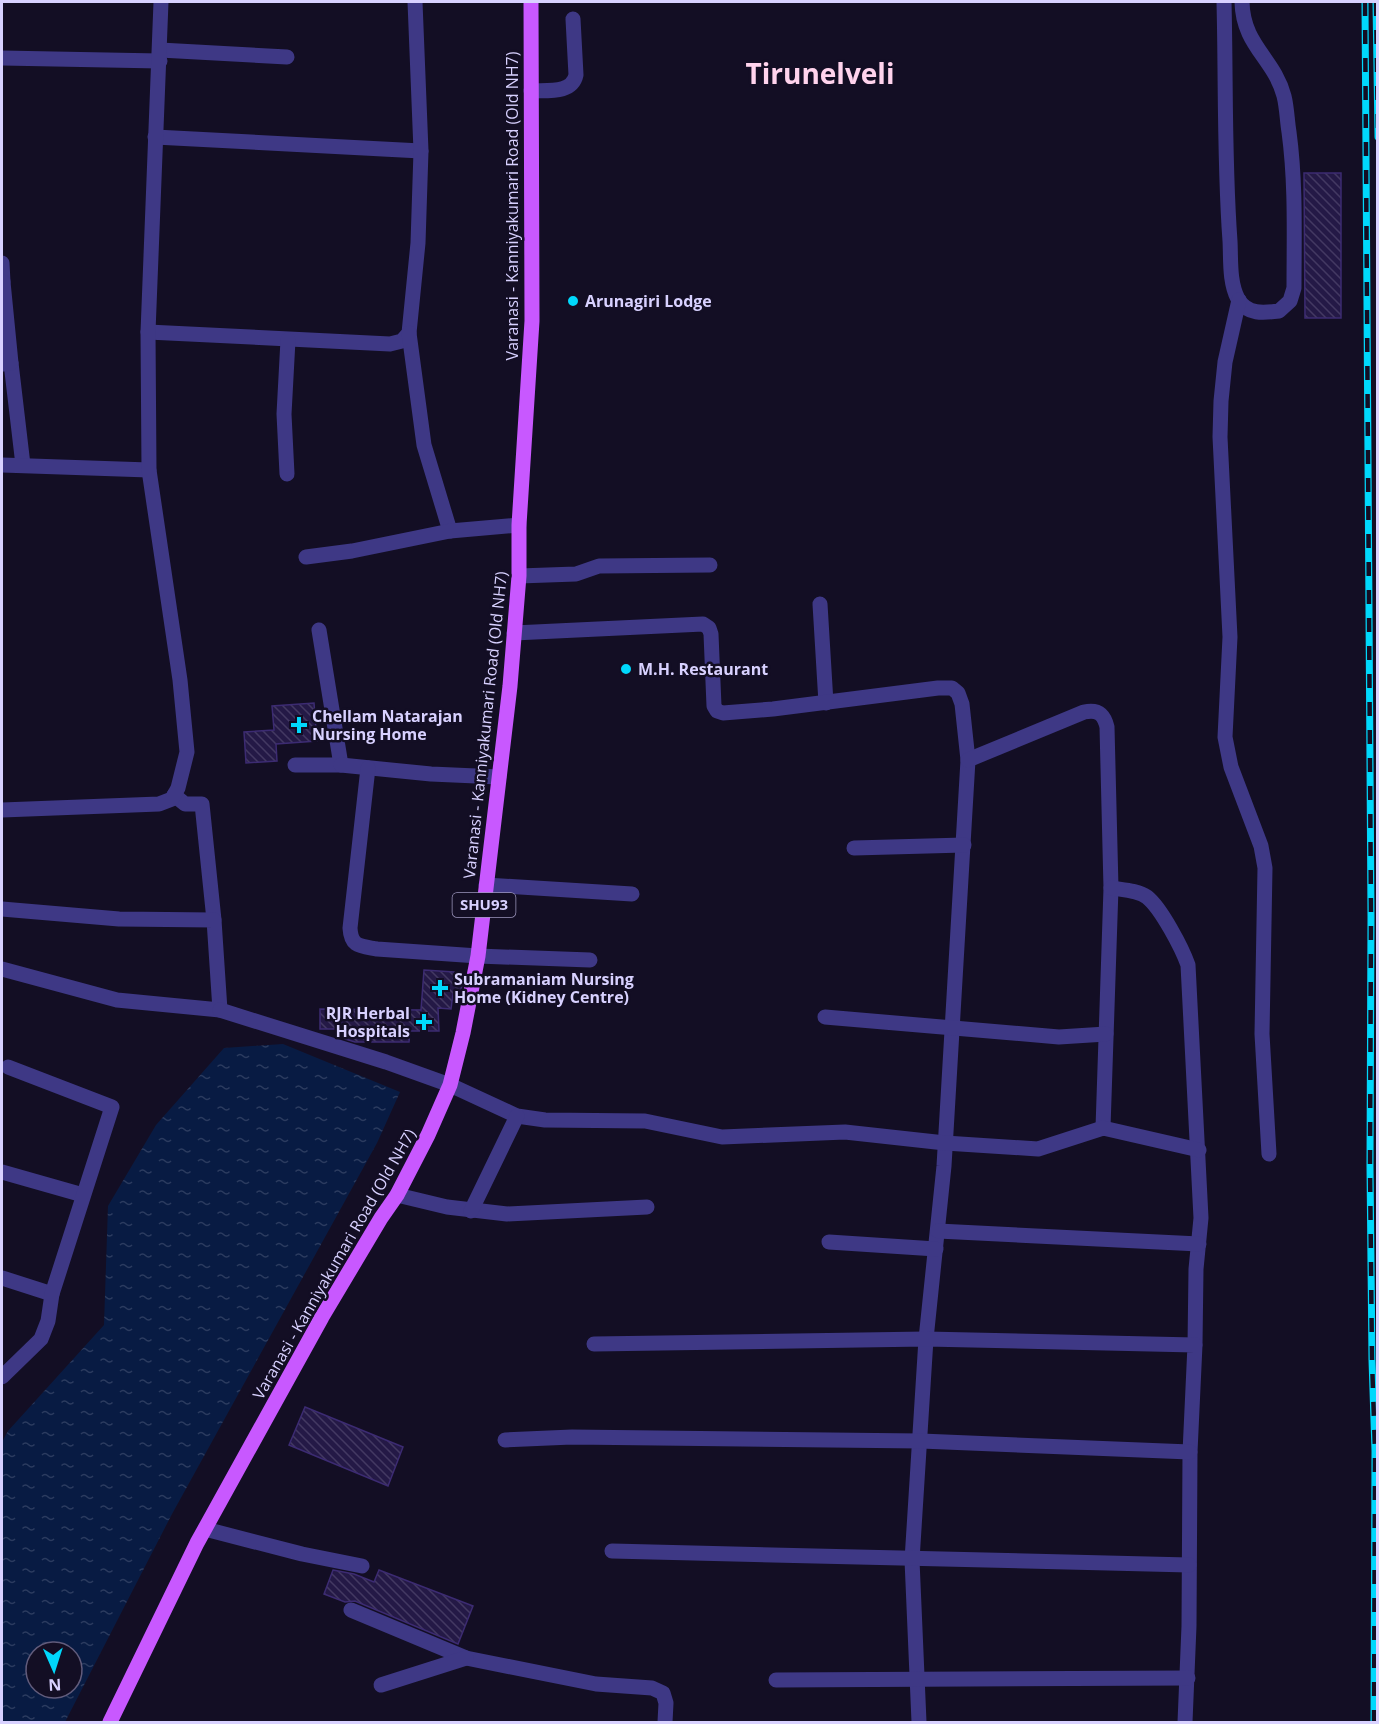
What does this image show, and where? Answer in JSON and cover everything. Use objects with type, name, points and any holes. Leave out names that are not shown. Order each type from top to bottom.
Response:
[{"type":"main road","name":"Varanasi - Kanniyakumari Road (Old NH7)","points":[[110,1722],[205,1529],[322,1317],[396,1195],[428,1135],[450,1085],[463,1033],[478,956],[519,576],[519,525],[532,321],[531,2]]},
{"type":"street","points":[[2,810],[159,804],[172,799],[183,775],[187,752],[180,680],[149,470],[148,332],[161,2]]},
{"type":"street","points":[[415,2],[421,151],[418,243],[409,333],[424,445],[450,531]]},
{"type":"street","points":[[1224,2],[1227,207],[1233,285],[1239,300],[1248,310],[1279,312],[1290,301],[1294,288],[1294,198],[1284,97],[1276,74],[1249,37],[1242,14],[1242,2]]},
{"type":"street","points":[[531,91],[561,89],[570,87],[574,82],[576,75],[573,20]]},
{"type":"street","points":[[2,58],[286,57]]},
{"type":"street","points":[[155,137],[421,151]]},
{"type":"street","points":[[2,263],[6,364],[23,465]]},
{"type":"street","points":[[1239,300],[1225,362],[1221,401],[1220,437],[1230,637],[1225,737],[1231,767],[1261,846],[1265,868],[1262,1034],[1269,1154]]},
{"type":"street","points":[[148,332],[390,344],[402,341],[409,333]]},
{"type":"street","points":[[287,474],[284,414],[288,340]]},
{"type":"street","points":[[2,465],[149,470]]},
{"type":"street","points":[[306,557],[450,531],[519,525]]},
{"type":"street","points":[[519,576],[576,574],[599,566],[710,565]]},
{"type":"street","points":[[820,604],[826,703]]},
{"type":"street","points":[[514,633],[703,624],[709,628],[711,634],[714,706],[717,711],[723,713],[773,710],[938,688],[952,688],[958,693],[962,704],[968,760],[964,844],[945,1143],[926,1339],[912,1560],[919,1722]]},
{"type":"street","points":[[319,630],[340,765]]},
{"type":"street","points":[[968,760],[1084,712],[1093,710],[1101,713],[1105,718],[1111,888],[1103,1128]]},
{"type":"street","points":[[295,765],[340,765],[499,777]]},
{"type":"street","points":[[368,768],[350,928],[354,943],[362,947],[377,949],[590,960]]},
{"type":"street","points":[[174,795],[185,804],[202,804],[214,920],[220,1010]]},
{"type":"street","points":[[854,848],[964,844]]},
{"type":"street","points":[[486,885],[632,894]]},
{"type":"street","points":[[1111,888],[1146,896],[1154,904],[1182,949],[1188,965],[1201,1218],[1196,1269],[1190,1452],[1188,1678],[1185,1722]]},
{"type":"street","points":[[2,909],[119,919],[214,920]]},
{"type":"street","points":[[2,969],[117,1000],[220,1010],[312,1038],[450,1085],[517,1116],[545,1120],[645,1121],[722,1137],[845,1132],[945,1143],[1038,1149],[1103,1128],[1199,1150]]},
{"type":"street","points":[[825,1017],[1059,1037],[1106,1034]]},
{"type":"street","points":[[2,1377],[40,1339],[48,1321],[51,1294],[112,1107],[8,1067]]},
{"type":"street","points":[[471,1211],[517,1116]]},
{"type":"street","points":[[2,1172],[83,1195]]},
{"type":"street","points":[[396,1195],[447,1208],[507,1214],[647,1207]]},
{"type":"street","points":[[938,1231],[1199,1244]]},
{"type":"street","points":[[829,1242],[936,1249]]},
{"type":"street","points":[[2,1278],[51,1294]]},
{"type":"street","points":[[594,1344],[926,1339],[1195,1345]]},
{"type":"street","points":[[505,1440],[572,1437],[921,1441],[1190,1452]]},
{"type":"street","points":[[205,1529],[303,1554],[362,1566]]},
{"type":"street","points":[[612,1551],[1189,1565]]},
{"type":"street","points":[[351,1610],[466,1658],[596,1684],[652,1688],[663,1693],[666,1703],[664,1722]]},
{"type":"street","points":[[381,1685],[466,1658]]},
{"type":"street","points":[[776,1680],[1188,1678]]},
{"type":"water","points":[[283,1044],[400,1092],[377,1143],[172,1514],[84,1685],[84,1640],[24,1640],[24,1700],[76,1700],[65,1722],[2,1722],[2,1442],[8,1431],[104,1325],[108,1206],[156,1125],[224,1048]]},
{"type":"building","points":[[1304,173],[1341,173],[1341,318],[1305,318]]},
{"type":"building","points":[[314,703],[317,741],[276,744],[277,761],[246,763],[244,732],[274,730],[272,706]]},
{"type":"building","points":[[424,970],[454,972],[453,978],[463,979],[460,995],[453,994],[451,1009],[438,1008],[439,1031],[410,1031],[409,1042],[355,1042],[345,1039],[345,1029],[320,1029],[320,1009],[421,1010]]},
{"type":"building","points":[[305,1407],[403,1447],[388,1486],[289,1445]]},
{"type":"building","points":[[333,1570],[354,1574],[374,1582],[379,1570],[473,1606],[458,1644],[355,1601],[345,1602],[324,1594]]},
{"type":"railway","points":[[1365,2],[1371,916],[1370,1166],[1375,1451],[1374,1722]]},
{"type":"railway","points":[[1376,2],[1378,137]]},
{"type":"place","name":"Arunagiri Lodge","points":[[573,301]]},
{"type":"place","name":"M.H. Restaurant","points":[[626,669]]},
{"type":"place","name":"Chellam Natarajan Nursing Home","points":[[299,725]]},
{"type":"place","name":"Subramaniam Nursing Home (Kidney Centre)","points":[[440,988]]},
{"type":"place","name":"RJR Herbal Hospitals","points":[[424,1022]]},
{"type":"district","name":"Tirunelveli","points":[[820,74]]}]
